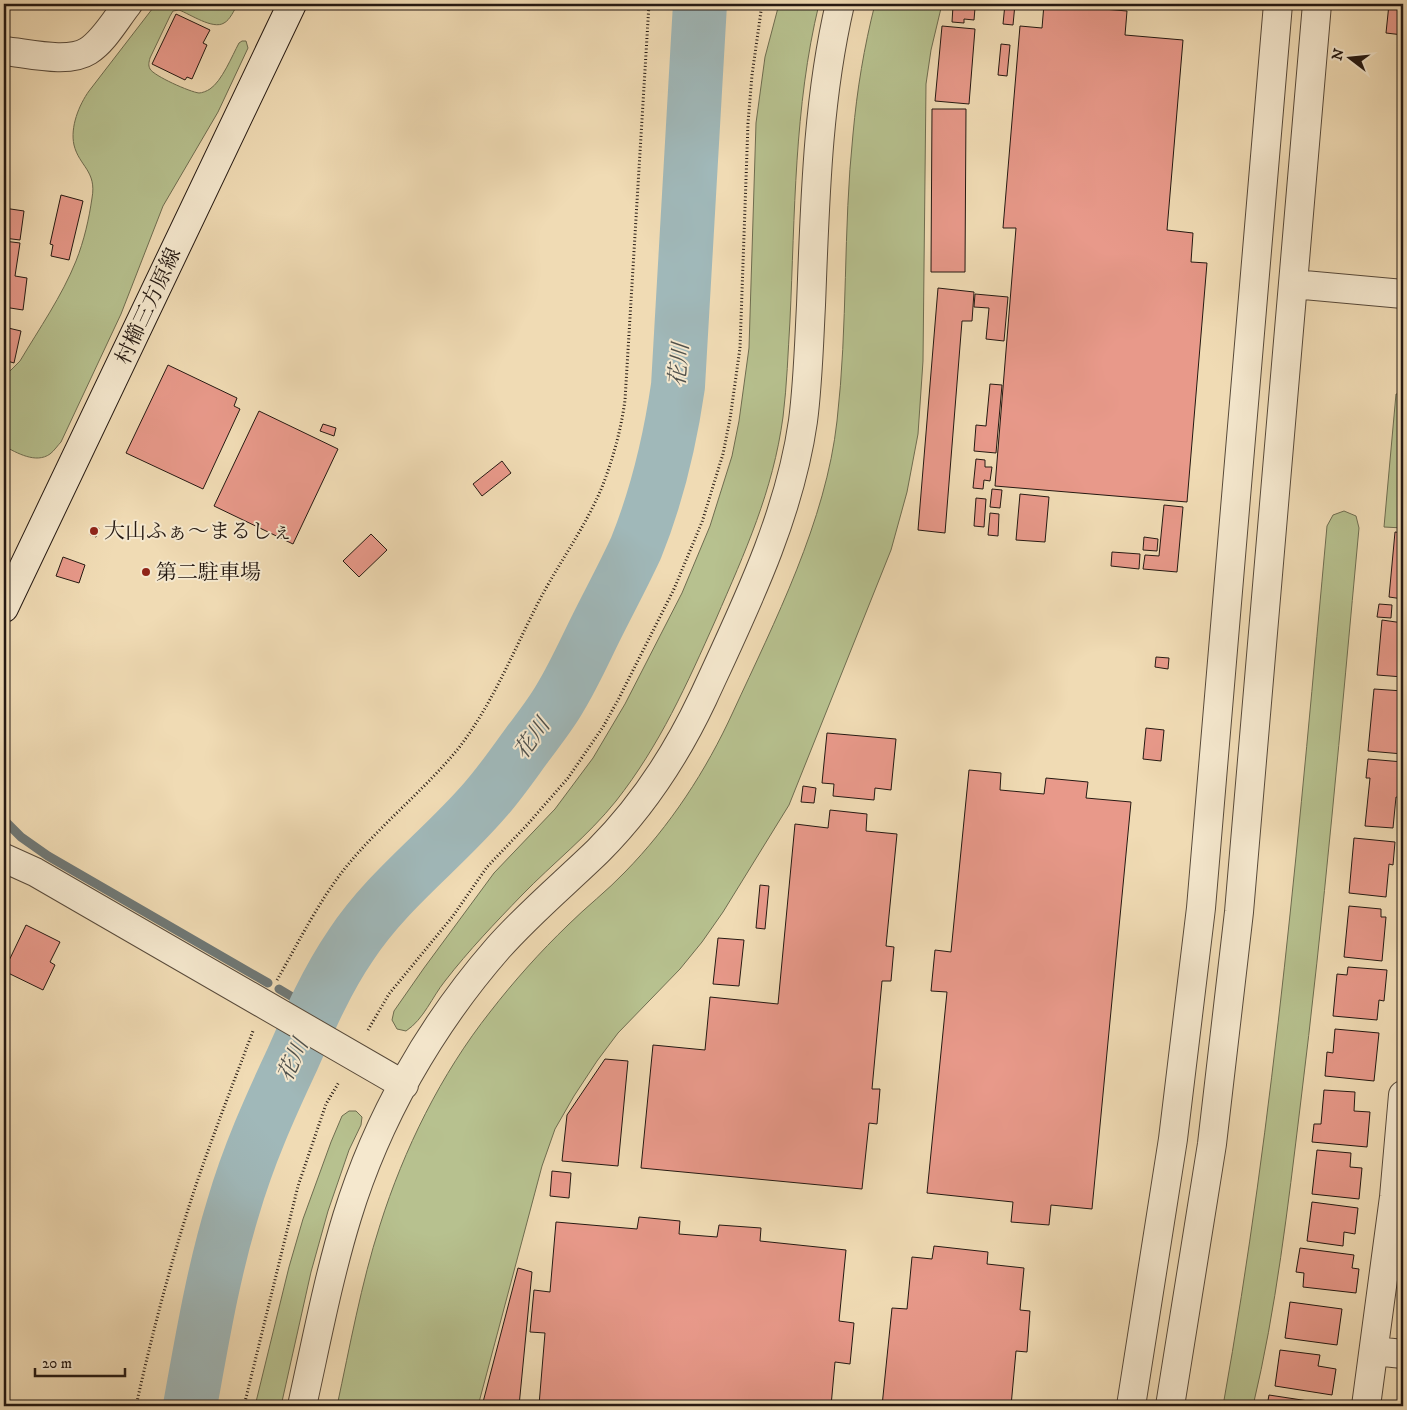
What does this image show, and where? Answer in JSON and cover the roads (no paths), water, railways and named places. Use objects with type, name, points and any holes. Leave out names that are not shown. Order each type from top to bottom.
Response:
[{"type":"street","points":[[4,51],[75,57],[88,52],[128,4]]},
{"type":"street","name":"村櫛三方原線","points":[[4,608],[292,4]]},
{"type":"street","points":[[302,1406],[331,1277],[347,1216],[368,1158],[394,1101],[425,1047],[460,995],[499,947],[543,902],[600,849],[630,815],[657,779],[701,702],[765,558],[782,513],[792,476],[803,419],[808,371],[819,136],[825,82],[840,4]]},
{"type":"street","points":[[1132,1406],[1173,1138],[1201,908],[1278,4]]},
{"type":"street","points":[[1170,1406],[1212,1144],[1239,912],[1316,4]]},
{"type":"street","points":[[1293,284],[1403,294]]},
{"type":"street","points":[[4,858],[35,872],[404,1084]]},
{"type":"street","points":[[1366,1406],[1398,1197],[1403,1095]]},
{"type":"street","points":[[1374,1351],[1403,1354]]},
{"type":"waterway","name":"花川","points":[[190,1406],[214,1282],[239,1189],[268,1113],[312,1014],[342,958],[365,925],[398,888],[485,800],[549,716],[575,671],[644,528],[662,468],[678,386],[700,4]]},
{"type":"waterway","points":[[4,820],[21,837],[48,856],[268,983]]},
{"type":"waterway","points":[[279,989],[314,1010]]},
{"type":"place","name":"大山ふぁ～まるしぇ","points":[[94,531]]},
{"type":"place","name":"第二駐車場","points":[[146,572]]}]
